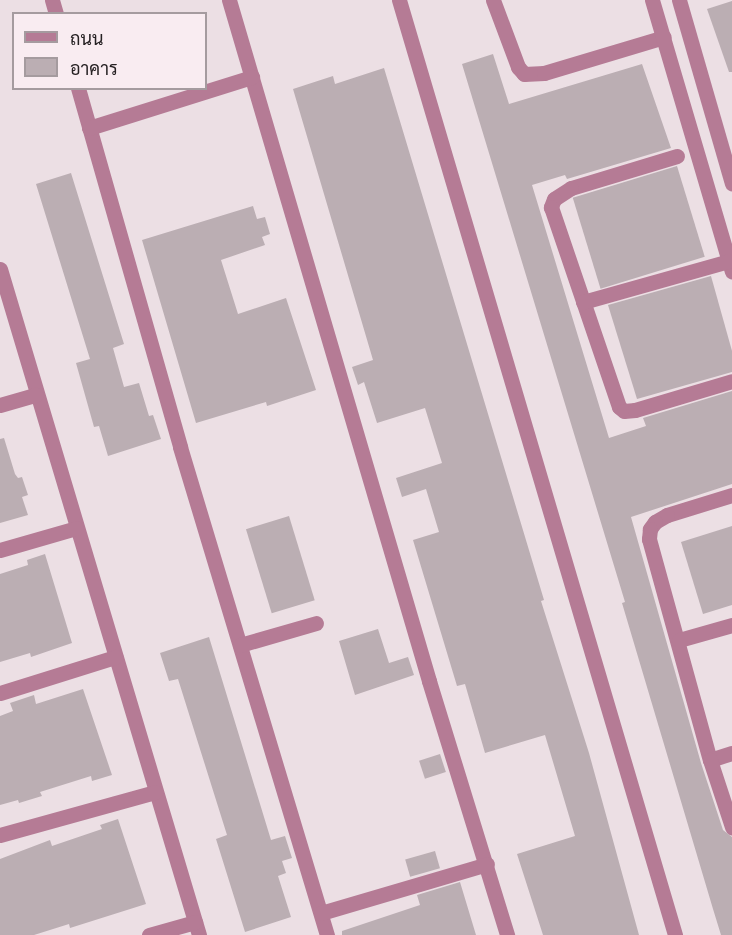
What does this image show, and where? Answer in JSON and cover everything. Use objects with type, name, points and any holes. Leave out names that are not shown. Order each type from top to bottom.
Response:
[{"type":"street","points":[[229,0],[429,681],[507,935]]},
{"type":"street","points":[[399,0],[675,935]]},
{"type":"street","points":[[493,0],[518,67],[524,74],[544,73],[664,37]]},
{"type":"street","points":[[583,302],[731,266],[652,0]]},
{"type":"street","points":[[679,0],[732,184]]},
{"type":"street","points":[[89,128],[252,77]]},
{"type":"street","points":[[79,90],[180,447],[327,935]]},
{"type":"street","points":[[677,156],[571,188],[554,199],[551,207],[619,406],[624,411],[732,381]]},
{"type":"street","points":[[0,269],[197,928],[149,935]]},
{"type":"street","points":[[0,405],[36,394]]},
{"type":"street","points":[[732,495],[666,515],[655,522],[650,529],[649,539],[679,640],[710,759],[732,827]]},
{"type":"street","points":[[0,550],[76,528]]},
{"type":"street","points":[[240,645],[316,623]]},
{"type":"street","points":[[679,640],[732,625]]},
{"type":"street","points":[[0,693],[115,657]]},
{"type":"street","points":[[710,759],[732,753]]},
{"type":"street","points":[[0,835],[155,792]]},
{"type":"street","points":[[321,912],[487,864]]},
{"type":"building","points":[[732,1],[732,72],[729,72],[707,9]]},
{"type":"building","points":[[493,54],[509,104],[642,64],[671,148],[567,179],[565,175],[532,185],[609,438],[646,426],[643,418],[732,391],[732,484],[631,517],[701,763],[723,830],[732,837],[732,935],[721,935],[622,603],[625,602],[462,64]]},
{"type":"building","points":[[384,68],[544,600],[541,601],[589,753],[639,935],[543,935],[517,854],[575,836],[545,735],[485,753],[465,684],[457,686],[413,540],[439,532],[426,489],[402,497],[396,478],[442,463],[425,408],[377,423],[364,382],[358,385],[352,367],[373,360],[293,89],[333,76],[335,84]]},
{"type":"building","points":[[677,166],[705,257],[601,289],[573,198]]},
{"type":"building","points":[[71,173],[124,344],[113,348],[124,387],[139,383],[149,416],[153,415],[161,439],[108,456],[99,426],[94,427],[76,363],[90,359],[36,184]]},
{"type":"building","points":[[253,206],[257,219],[265,217],[270,234],[262,237],[265,245],[221,260],[238,314],[286,298],[316,390],[267,406],[266,402],[196,423],[142,240]]},
{"type":"building","points":[[711,276],[732,351],[732,372],[637,399],[608,305]]},
{"type":"building","points":[[4,438],[15,474],[18,478],[22,477],[28,495],[22,497],[28,515],[0,523],[0,439]]},
{"type":"building","points":[[289,516],[315,600],[272,613],[246,529]]},
{"type":"building","points":[[732,526],[732,605],[703,614],[681,542]]},
{"type":"building","points":[[45,554],[72,643],[31,657],[30,653],[0,662],[0,574],[28,565],[27,560]]},
{"type":"building","points":[[378,629],[389,663],[408,657],[414,675],[355,695],[339,641]]},
{"type":"building","points":[[209,637],[271,840],[285,836],[292,858],[282,861],[286,873],[278,876],[291,917],[245,932],[216,839],[227,835],[178,679],[169,681],[160,653]]},
{"type":"building","points":[[83,689],[112,775],[92,781],[91,776],[40,792],[42,796],[19,803],[18,800],[0,805],[0,716],[13,711],[10,703],[34,695],[36,704]]},
{"type":"building","points":[[440,754],[446,772],[425,779],[419,761]]},
{"type":"building","points":[[118,819],[146,904],[70,928],[69,924],[34,935],[0,935],[0,859],[50,840],[52,846],[102,829],[100,825]]},
{"type":"building","points":[[435,851],[440,868],[410,877],[405,860]]},
{"type":"building","points":[[460,882],[476,935],[342,935],[342,931],[420,905],[417,895]]}]
